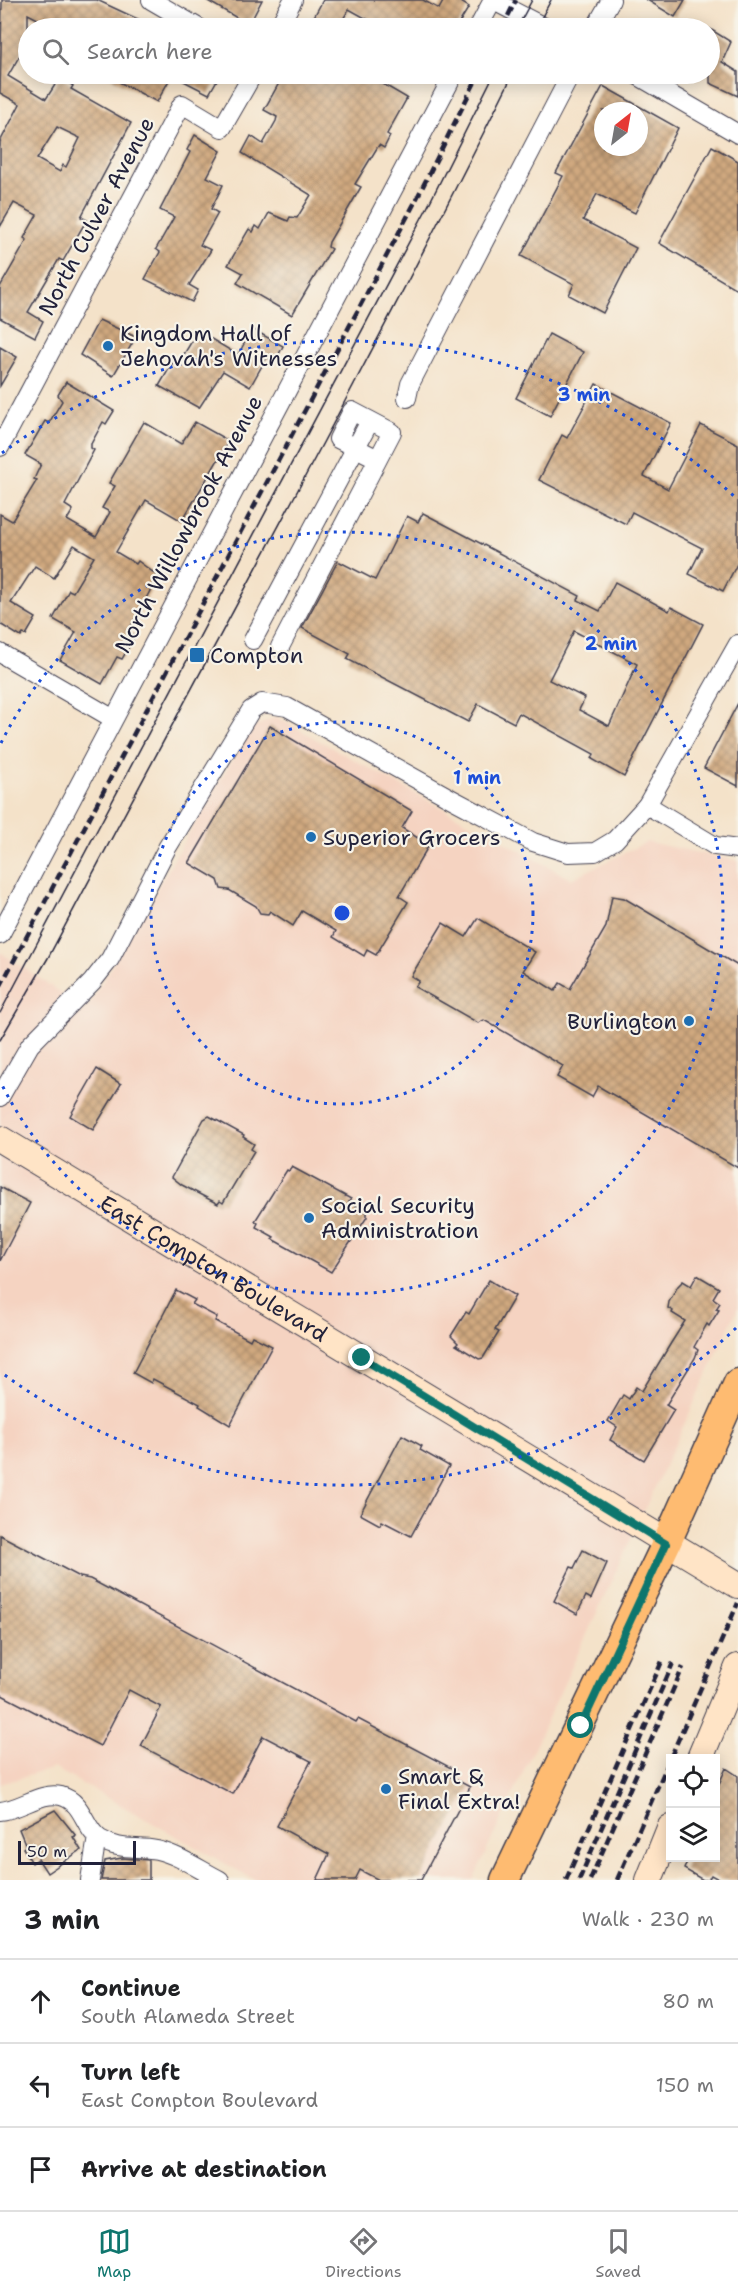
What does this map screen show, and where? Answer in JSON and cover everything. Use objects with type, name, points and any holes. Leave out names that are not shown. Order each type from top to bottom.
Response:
[{"type":"main road","name":"East Compton Boulevard","points":[[0,1139],[666,1544],[738,1585]]},
{"type":"main road","points":[[505,1880],[666,1544],[738,1383]]},
{"type":"main road","points":[[702,1754],[738,1667]]},
{"type":"main road","points":[[649,1880],[666,1838]]},
{"type":"street","points":[[152,0],[182,18]]},
{"type":"street","points":[[283,18],[293,0]]},
{"type":"street","points":[[483,18],[493,0],[527,18]]},
{"type":"street","points":[[601,18],[611,0]]},
{"type":"street","name":"North Culver Avenue","points":[[0,447],[182,104],[222,128],[247,84]]},
{"type":"street","name":"North Willowbrook Avenue","points":[[0,935],[112,718],[449,84]]},
{"type":"street","points":[[407,398],[410,384],[566,84]]},
{"type":"street","points":[[652,84],[738,134]]},
{"type":"street","points":[[280,647],[378,459],[392,432],[352,411],[338,439],[378,459]]},
{"type":"street","points":[[253,640],[356,448]]},
{"type":"street","points":[[0,1097],[30,1045],[92,982],[110,959],[167,848],[250,710],[262,703],[287,707],[452,800],[533,842],[568,853],[595,852],[615,840],[647,805],[738,644]]},
{"type":"street","points":[[0,653],[112,718]]},
{"type":"street","points":[[647,805],[715,846],[738,849]]},
{"type":"street","points":[[0,1811],[15,1810],[45,1796],[61,1796],[77,1804],[97,1837],[117,1848],[160,1851],[220,1880]]},
{"type":"street","points":[[90,1880],[97,1837]]},
{"type":"shaded area","points":[[276,717],[571,879],[647,842],[738,861],[738,1308],[473,1880],[255,1880],[54,1768],[0,1784],[0,952],[86,1010],[250,729]]},
{"type":"building","points":[[2,0],[97,0],[136,18],[36,18],[28,14],[28,18],[18,18],[18,58],[8,76],[46,99],[56,84],[70,84],[73,86],[71,89],[131,123],[81,217],[87,220],[63,261],[59,259],[28,312],[43,321],[35,337],[0,318],[0,287],[27,240],[24,238],[37,215],[14,203],[0,227],[0,142],[20,104],[0,93]],"holes":[[[57,127],[80,138],[66,167],[63,165],[60,172],[37,159]]]},
{"type":"building","points":[[206,0],[262,0],[253,18],[237,18]]},
{"type":"building","points":[[323,0],[423,0],[439,9],[444,0],[458,0],[469,7],[462,18],[365,18],[349,9],[344,18],[313,18]]},
{"type":"building","points":[[647,0],[685,0],[675,17]]},
{"type":"building","points":[[720,35],[731,42],[722,62],[738,72],[738,96],[712,84],[720,84]]},
{"type":"building","points":[[123,84],[167,84],[157,102]]},
{"type":"building","points":[[190,84],[215,84],[209,94]]},
{"type":"building","points":[[278,84],[383,84],[407,98],[387,134],[390,136],[384,148],[379,145],[355,184],[361,187],[329,242],[328,247],[331,249],[292,315],[237,283],[243,273],[228,265],[249,229],[253,232],[256,226],[260,229],[269,213],[288,221],[290,217],[297,218],[311,195],[242,153],[251,136],[263,144],[276,121],[277,117],[264,110]]},
{"type":"building","points":[[603,86],[632,102],[594,102]]},
{"type":"building","points":[[594,103],[594,156],[648,156],[648,111],[678,128],[635,213],[597,194],[583,220],[636,248],[603,313],[569,295],[574,284],[521,256],[563,176],[556,173]]},
{"type":"building","points":[[195,135],[221,151],[207,177],[223,185],[211,209],[218,213],[200,245],[211,250],[189,285],[198,290],[192,302],[145,279],[160,252],[156,249],[174,217],[160,210],[190,152],[187,150]]},
{"type":"building","points":[[712,146],[738,161],[738,290],[659,243]]},
{"type":"building","name":"Kingdom Hall of Jehovah's Witnesses","points":[[99,320],[136,337],[113,376],[80,355]]},
{"type":"building","points":[[252,329],[283,346],[275,362],[267,357],[250,387],[223,371],[199,408],[159,386],[173,362],[178,364],[198,331],[238,355]]},
{"type":"building","points":[[549,334],[583,352],[550,416],[516,398]]},
{"type":"building","points":[[0,347],[17,357],[0,386]]},
{"type":"building","points":[[66,382],[114,411],[106,424],[103,422],[91,444],[94,450],[65,505],[73,510],[67,520],[96,537],[110,512],[102,508],[115,486],[109,483],[144,422],[181,444],[195,422],[229,441],[182,521],[146,500],[116,552],[136,564],[138,561],[158,576],[128,632],[135,636],[122,659],[117,657],[102,684],[60,660],[76,632],[53,619],[69,590],[73,592],[94,557],[74,545],[54,578],[35,566],[11,603],[36,618],[26,635],[23,634],[21,637],[0,624],[0,514],[12,521],[37,480],[34,479],[41,464],[25,455],[45,421],[49,423],[62,401],[58,395]]},
{"type":"building","points":[[596,384],[671,423],[644,476],[668,489],[701,425],[738,444],[738,562],[723,591],[689,574],[702,548],[632,512],[626,524],[539,480],[562,435],[567,438]]},
{"type":"building","points":[[423,513],[580,596],[578,600],[600,611],[615,582],[669,611],[671,607],[703,624],[624,777],[592,759],[594,754],[519,713],[514,723],[478,704],[468,722],[347,659],[350,654],[302,628],[338,561],[375,580],[407,516],[418,522]],"holes":[[[574,631],[637,664],[609,726],[579,710],[585,698],[549,680]]]},
{"type":"building","points":[[738,703],[738,786],[704,768]]},
{"type":"building","name":"Superior Grocers","points":[[270,726],[412,811],[402,828],[429,845],[399,896],[408,902],[376,955],[367,950],[364,956],[333,937],[336,931],[302,911],[293,926],[270,911],[268,914],[260,913],[256,906],[229,890],[221,889],[218,880],[189,863]]},
{"type":"building","points":[[612,896],[624,898],[738,966],[738,1168],[598,1086],[592,1097],[557,1077],[563,1066],[484,1020],[478,1023],[415,987],[419,981],[411,976],[443,923],[466,937],[478,918],[535,952],[523,971],[555,991],[560,983],[570,989],[606,927]]},
{"type":"building","points":[[97,1069],[121,1084],[93,1130],[70,1116]]},
{"type":"building","points":[[209,1116],[244,1135],[243,1137],[254,1144],[251,1149],[254,1151],[223,1203],[220,1201],[218,1204],[182,1185],[172,1177],[204,1119]]},
{"type":"building","points":[[292,1167],[351,1199],[349,1202],[367,1212],[367,1217],[331,1272],[272,1239],[274,1237],[256,1227],[258,1223],[255,1221],[287,1170],[289,1171]]},
{"type":"building","points":[[0,1187],[30,1203],[0,1261]]},
{"type":"building","points":[[697,1275],[719,1288],[713,1298],[720,1303],[716,1309],[719,1310],[709,1326],[707,1324],[694,1347],[698,1350],[695,1358],[666,1405],[674,1410],[644,1460],[610,1440],[617,1427],[608,1421],[623,1395],[629,1399],[636,1387],[642,1391],[685,1321],[672,1313],[673,1311],[668,1308],[669,1302],[683,1281],[691,1286]]},
{"type":"building","points":[[489,1280],[515,1296],[495,1330],[499,1332],[483,1358],[479,1359],[456,1345],[458,1343],[451,1336],[466,1312],[469,1314]]},
{"type":"building","points":[[176,1290],[195,1300],[192,1304],[217,1317],[215,1321],[250,1340],[252,1336],[272,1346],[230,1425],[199,1406],[200,1404],[153,1379],[151,1383],[133,1373]]},
{"type":"building","points":[[402,1435],[422,1446],[420,1450],[449,1466],[411,1536],[382,1521],[380,1525],[360,1514]]},
{"type":"building","points":[[0,1535],[80,1577],[90,1579],[356,1722],[358,1719],[455,1770],[451,1777],[470,1787],[421,1880],[379,1880],[360,1870],[355,1880],[317,1880],[329,1854],[277,1826],[311,1761],[263,1736],[233,1794],[141,1746],[161,1707],[129,1690],[100,1746],[0,1694]]},
{"type":"building","points":[[583,1550],[607,1563],[591,1599],[586,1596],[577,1614],[554,1601],[571,1567],[574,1568]]},
{"type":"building","points":[[726,1768],[738,1776],[738,1880],[720,1880],[711,1875],[708,1880],[703,1880],[684,1869],[687,1862],[720,1862],[720,1782]]},
{"type":"building","points":[[55,1810],[76,1836],[73,1837],[81,1850],[47,1873],[38,1859],[32,1863],[23,1848],[26,1846],[19,1829]]},
{"type":"building","points":[[122,1858],[149,1860],[149,1880],[101,1880],[105,1861]]},
{"type":"tram line","points":[[522,18],[532,0]]},
{"type":"tram line","points":[[541,18],[551,0]]},
{"type":"tram line","points":[[0,1013],[427,208],[489,84]]},
{"type":"tram line","points":[[0,1040],[48,958],[284,517],[508,84]]},
{"type":"railway","points":[[507,18],[516,0]]},
{"type":"railway","points":[[0,987],[414,204],[474,84]]},
{"type":"railway","points":[[617,1880],[738,1603]]},
{"type":"railway","points":[[566,1880],[663,1659]]},
{"type":"railway","points":[[579,1880],[673,1663]]},
{"type":"railway","points":[[590,1880],[683,1667]]},
{"type":"place","name":"Kingdom Hall of Jehovah's Witnesses","points":[[108,346]]},
{"type":"place","name":"Compton","points":[[197,655]]},
{"type":"place","name":"Superior Grocers","points":[[311,837]]},
{"type":"place","name":"Burlington","points":[[689,1021]]},
{"type":"place","name":"Social Security Administration","points":[[309,1218]]},
{"type":"place","name":"Smart & Final Extra!","points":[[386,1789]]},
{"type":"route","points":[[362,1358],[666,1544],[581,1726]]}]
